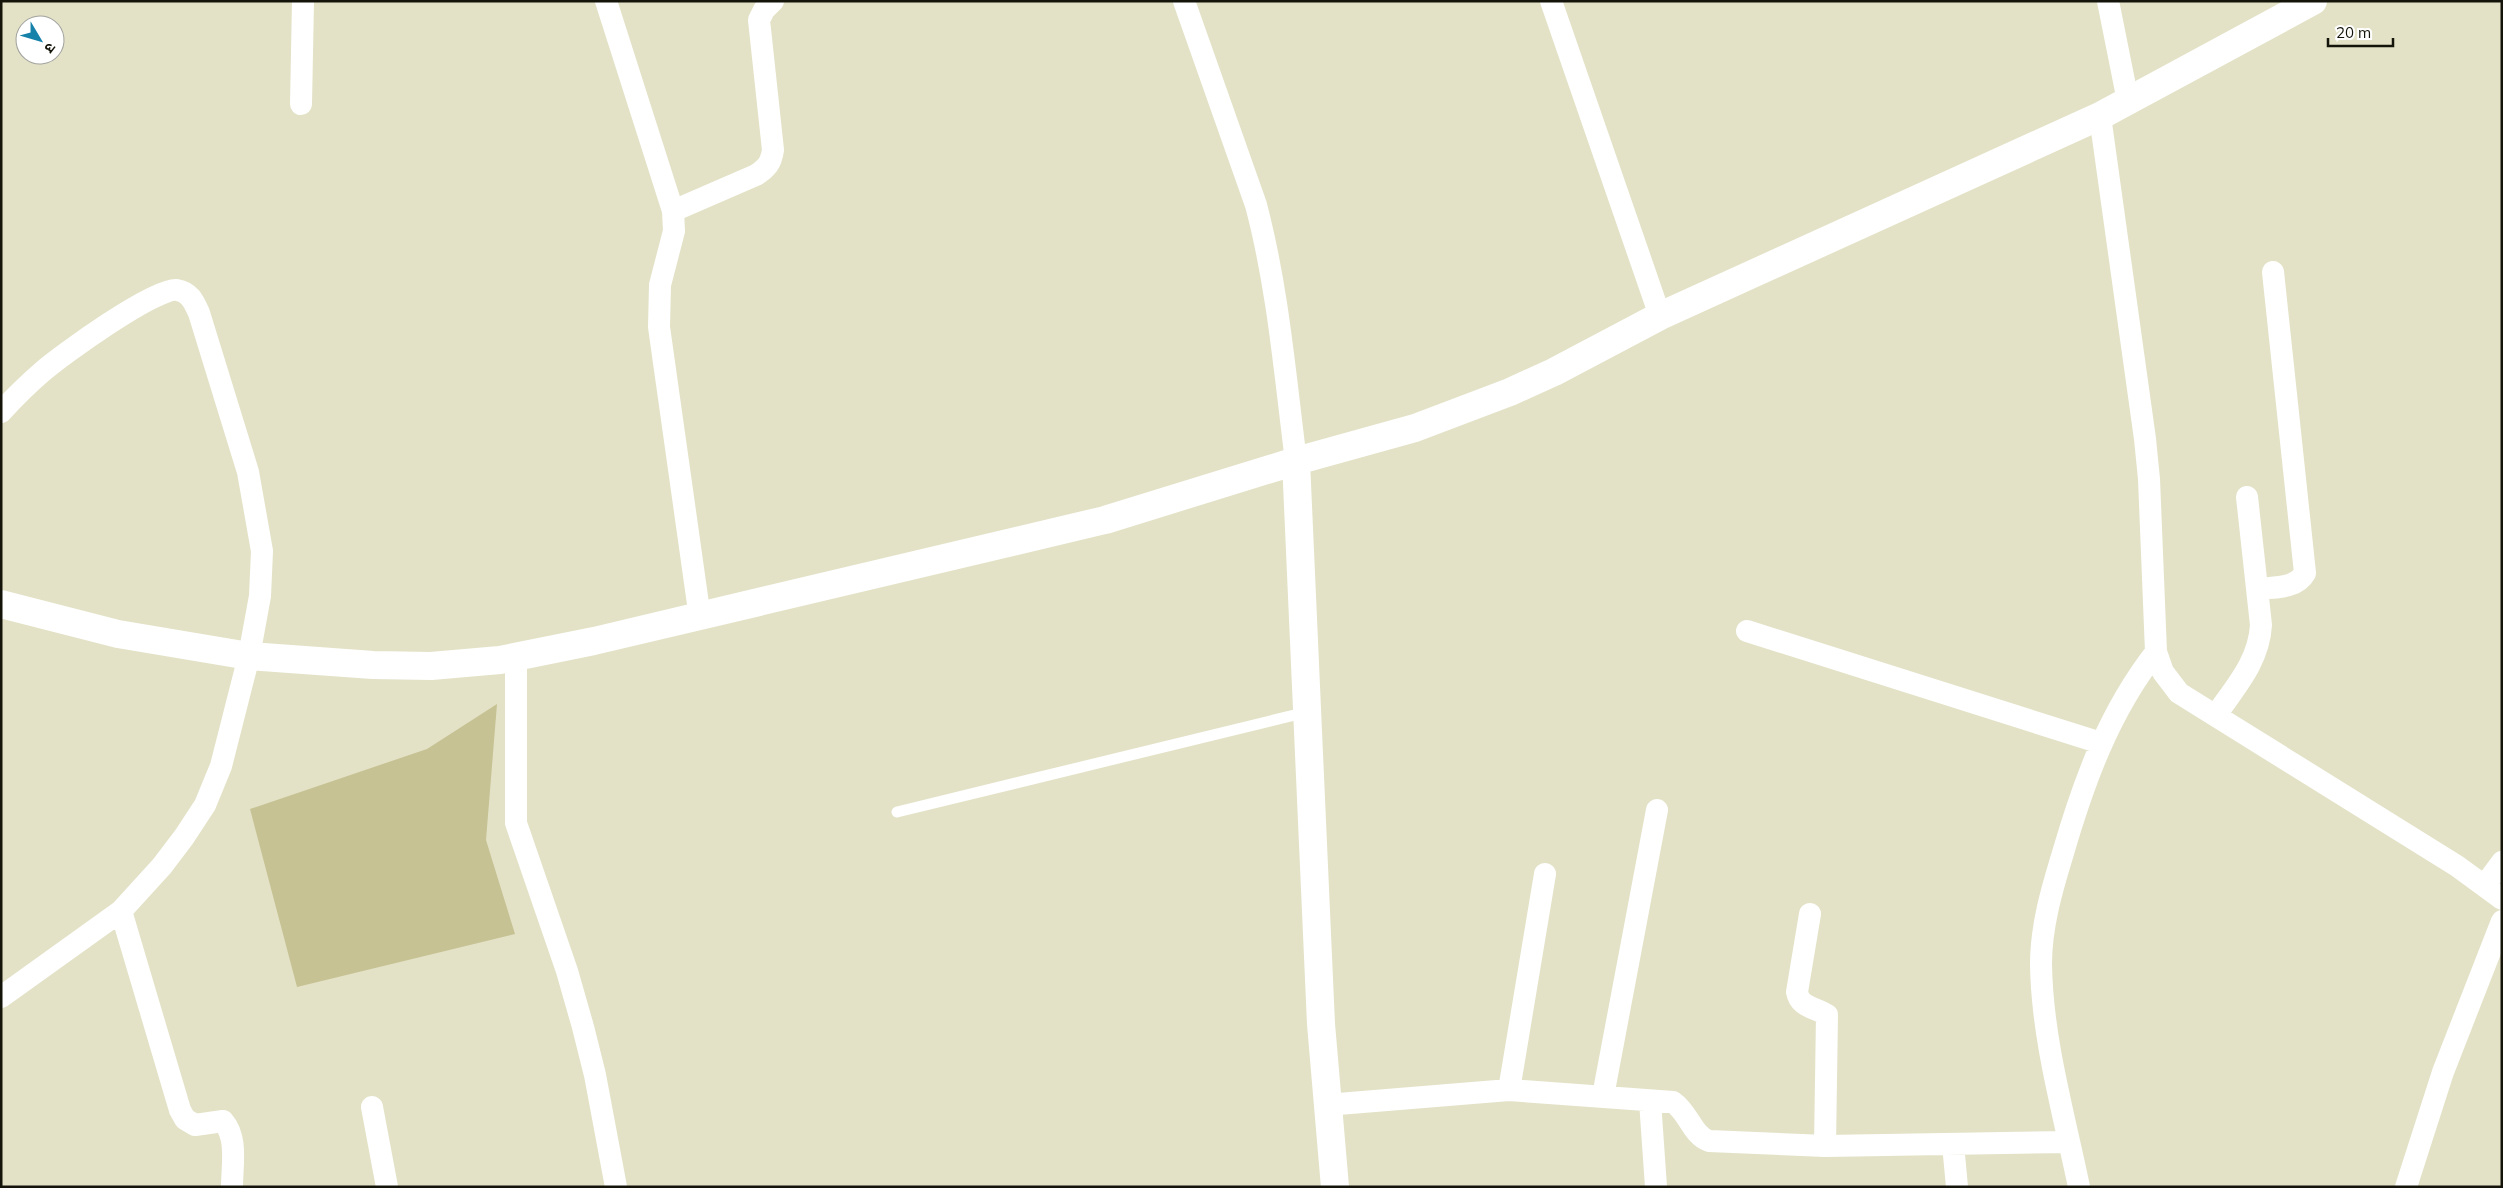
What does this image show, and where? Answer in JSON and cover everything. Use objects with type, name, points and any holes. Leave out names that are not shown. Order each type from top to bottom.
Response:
[{"type":"street","points":[[301,104],[303,1]]},
{"type":"street","points":[[606,1],[673,211],[674,231],[660,285],[659,327],[700,618]]},
{"type":"street","points":[[673,211],[756,175],[766,168],[771,160],[772,150],[759,20],[764,10],[773,1]]},
{"type":"street","points":[[1184,1],[1256,205],[1265,239],[1272,275],[1296,461],[1326,1105],[1335,1187]]},
{"type":"street","points":[[1551,1],[1660,316]]},
{"type":"street","points":[[2108,1],[2128,101]]},
{"type":"street","points":[[1,604],[118,634],[249,656],[373,665],[432,666],[516,657],[700,618],[1105,520],[1296,461],[1415,428],[1467,410],[1554,372],[1660,316],[2100,116],[2313,1]]},
{"type":"street","points":[[2100,116],[2146,447],[2156,652],[2163,672],[2174,688],[2493,892],[2502,862]]},
{"type":"street","points":[[2258,589],[2291,585],[2301,580],[2305,573],[2273,272]]},
{"type":"street","points":[[1,412],[41,372],[71,348],[136,307],[175,289],[185,292],[193,299],[248,472],[262,551],[260,596],[249,656],[221,766],[205,805],[162,866],[121,910],[1,997]]},
{"type":"street","points":[[2216,715],[2255,657],[2260,642],[2261,625],[2258,589],[2247,497]]},
{"type":"street","points":[[1746,631],[2101,743]]},
{"type":"street","points":[[2079,1187],[2051,1054],[2041,962],[2044,927],[2052,889],[2080,793],[2101,743],[2129,689],[2156,652]]},
{"type":"street","points":[[516,657],[516,823],[567,971],[584,1027],[616,1187]]},
{"type":"street","points":[[1602,1096],[1657,810]]},
{"type":"street","points":[[1509,1090],[1545,874]]},
{"type":"street","points":[[121,910],[180,1110],[186,1119],[195,1125],[223,1121],[229,1128],[233,1138],[232,1187]]},
{"type":"street","points":[[1810,914],[1797,992],[1798,1000],[1805,1006],[1827,1015],[1825,1146]]},
{"type":"street","points":[[2406,1187],[2443,1072],[2502,921]]},
{"type":"street","points":[[1326,1105],[1509,1090],[1673,1102],[1688,1116],[1696,1133],[1709,1141],[1825,1146],[2069,1142]]},
{"type":"street","points":[[1650,1100],[1656,1187]]},
{"type":"street","points":[[372,1107],[387,1187]]},
{"type":"street","points":[[1953,1144],[1957,1187]]},
{"type":"lane","points":[[897,812],[1307,712]]},
{"type":"shaded area","points":[[497,704],[486,840],[515,934],[297,987],[250,809],[427,749]]}]
